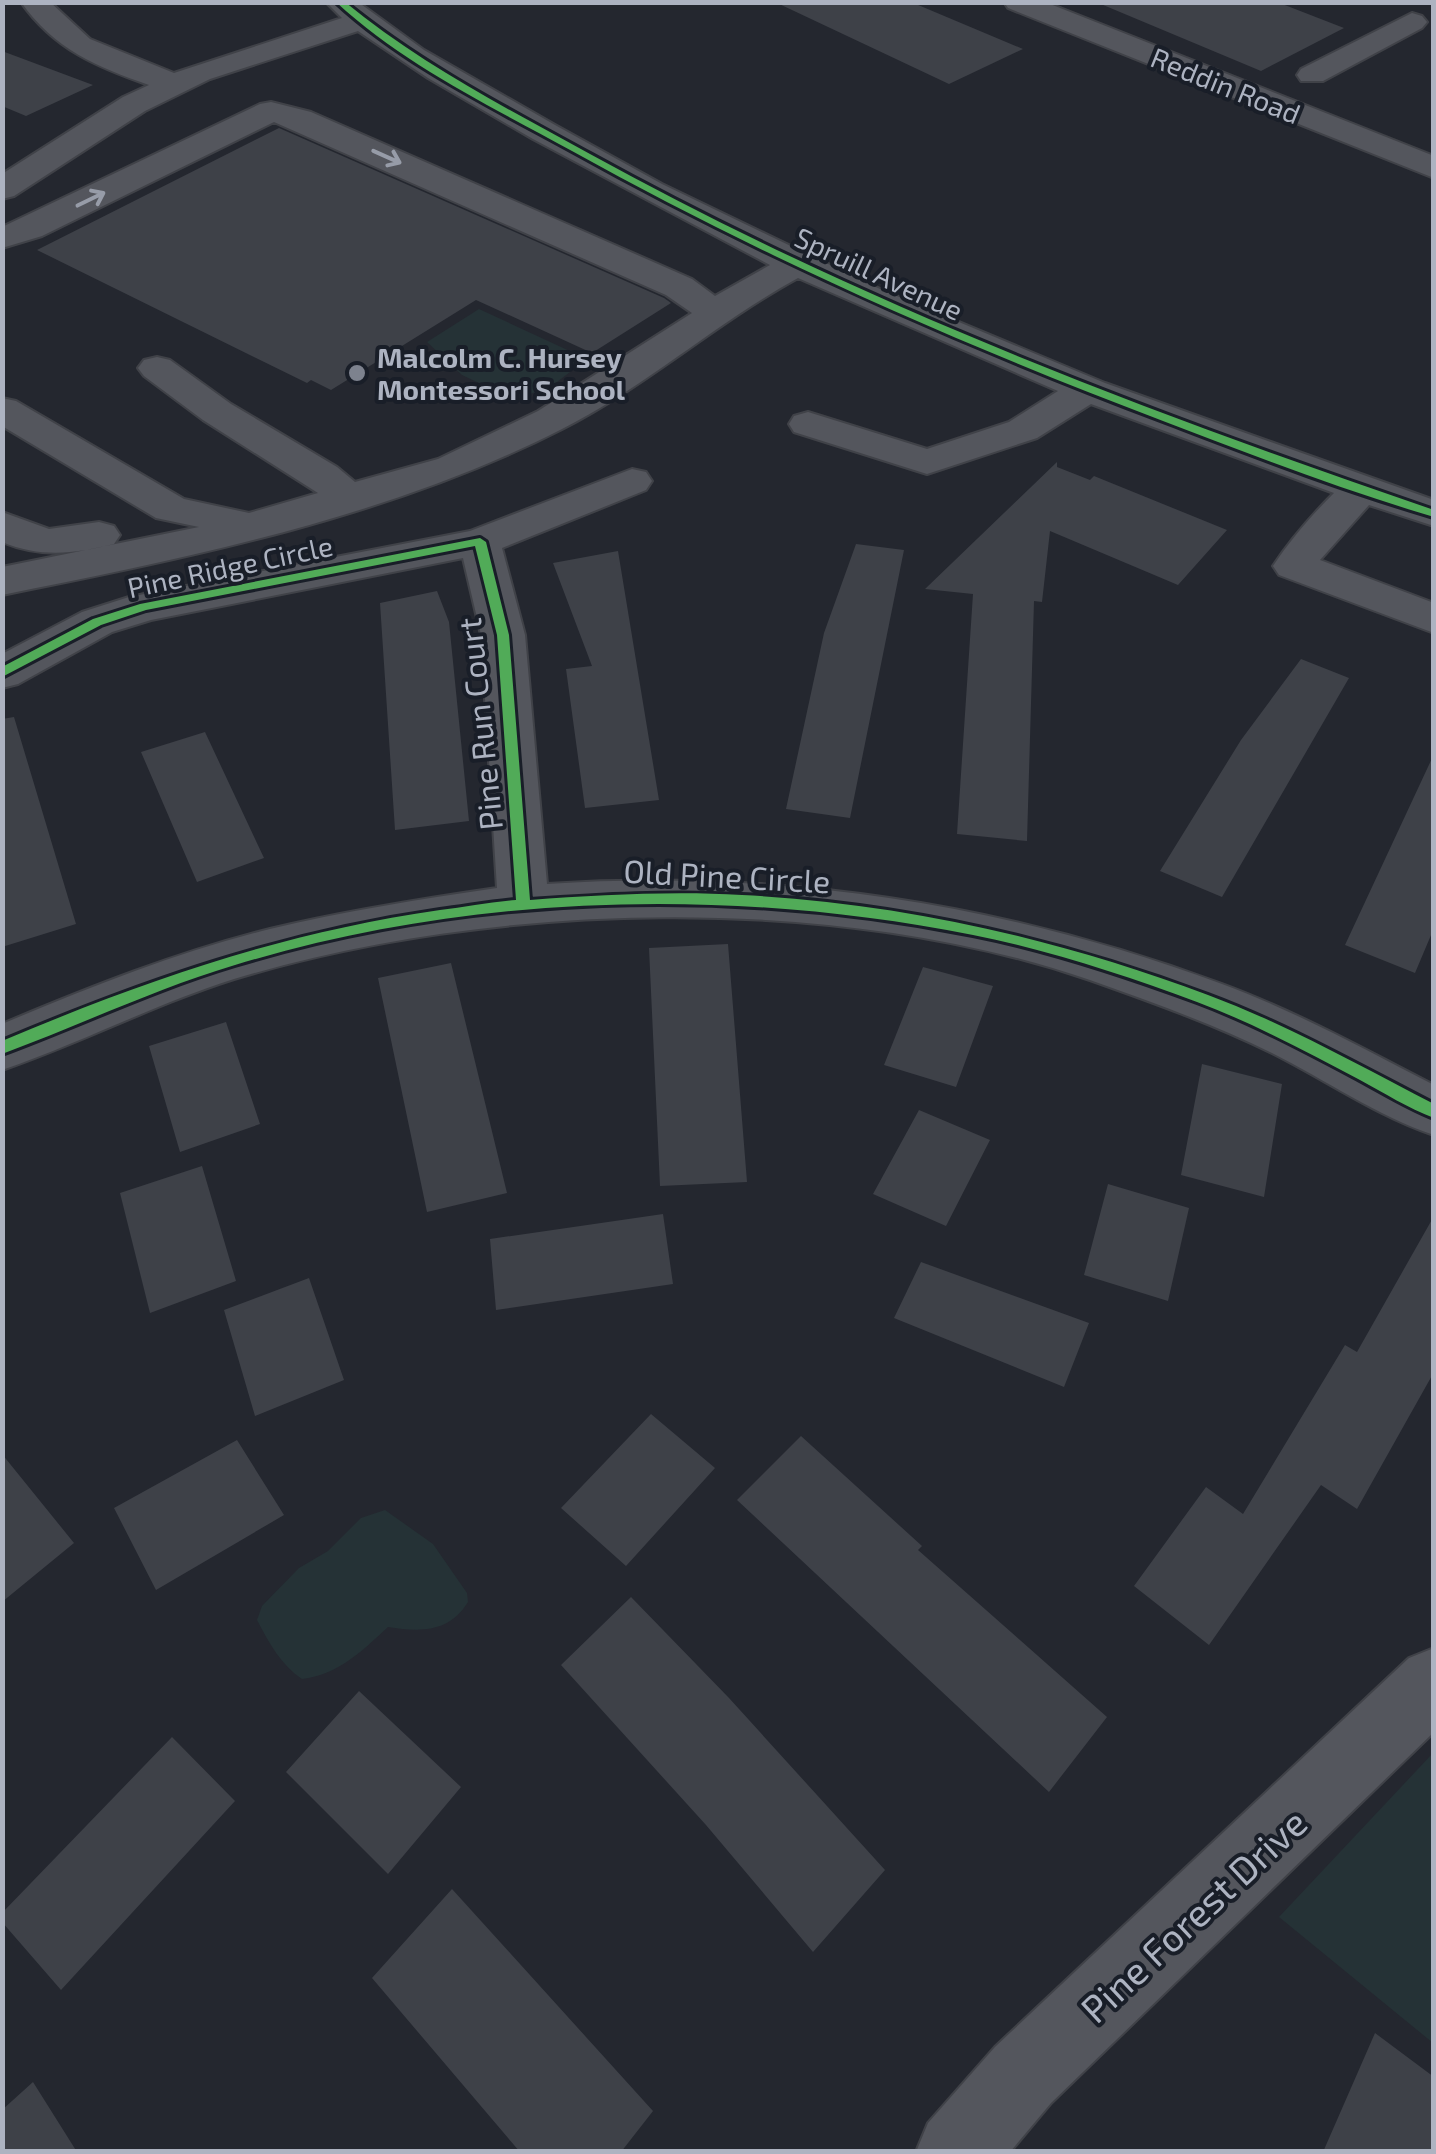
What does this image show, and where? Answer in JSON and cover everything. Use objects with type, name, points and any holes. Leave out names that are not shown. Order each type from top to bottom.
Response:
[{"type":"street","points":[[34,2],[59,33],[84,48],[176,84]]},
{"type":"street","name":"Reddin Road","points":[[1018,2],[1434,168]]},
{"type":"street","points":[[1376,9],[1422,26]]},
{"type":"street","points":[[2,189],[134,104],[199,73],[351,12]]},
{"type":"street","name":"Spruill Avenue","points":[[351,12],[644,190],[944,332],[1434,514]]},
{"type":"street","points":[[1312,76],[1422,26]]},
{"type":"street","points":[[2,238],[30,228],[271,110],[567,235],[678,287],[715,313]]},
{"type":"street","points":[[8,146],[46,161]]},
{"type":"street","points":[[2,525],[52,558],[188,544],[452,467],[552,419],[799,263]]},
{"type":"street","points":[[157,368],[217,412],[323,476],[347,497]]},
{"type":"street","points":[[808,424],[927,462],[1022,430],[1089,388]]},
{"type":"street","points":[[2,409],[170,508],[250,526]]},
{"type":"street","name":"Pine Ridge Circle","points":[[2,673],[97,622],[144,607],[480,542],[632,481]]},
{"type":"street","points":[[1362,488],[1318,533],[1294,566],[1434,619]]},
{"type":"street","points":[[2,581],[104,534],[155,499]]},
{"type":"street","name":"Pine Run Court","points":[[480,542],[503,635],[523,903]]},
{"type":"street","name":"Old Pine Circle","points":[[2,1048],[103,1005],[268,950],[446,911],[670,896],[807,903],[881,912],[1039,944],[1204,999],[1290,1037],[1434,1112]]},
{"type":"street","name":"Pine Forest Drive","points":[[957,2152],[1023,2075],[1434,1683]]},
{"type":"shaded area","points":[[479,309],[587,359],[553,385],[515,400],[462,375],[427,342]]},
{"type":"shaded area","points":[[385,1510],[433,1544],[467,1593],[468,1602],[443,1625],[411,1630],[388,1627],[338,1667],[302,1679],[282,1660],[257,1620],[262,1606],[299,1568],[328,1551],[361,1518]]},
{"type":"shaded area","points":[[1433,1753],[1433,2043],[1279,1917]]},
{"type":"building","points":[[775,2],[911,2],[1023,49],[949,84]]},
{"type":"building","points":[[1096,2],[1277,2],[1344,28],[1261,71]]},
{"type":"building","points":[[2,51],[93,85],[26,116],[2,106]]},
{"type":"building","points":[[279,128],[671,303],[592,353],[476,300],[331,390],[311,380],[307,383],[37,250]]},
{"type":"building","points":[[1057,462],[1057,467],[1090,480],[1094,476],[1227,530],[1178,585],[1050,531],[1042,602],[1034,601],[1027,841],[957,834],[973,594],[925,589]]},
{"type":"building","points":[[856,544],[904,550],[850,818],[786,809],[824,633]]},
{"type":"building","points":[[618,551],[659,800],[585,808],[566,669],[592,666],[553,563]]},
{"type":"building","points":[[437,591],[449,622],[469,821],[395,830],[380,603]]},
{"type":"building","points":[[1301,659],[1349,678],[1222,897],[1160,871],[1241,740]]},
{"type":"building","points":[[14,717],[76,924],[2,947],[2,719]]},
{"type":"building","points":[[205,732],[264,858],[197,882],[141,752]]},
{"type":"building","points":[[1434,754],[1434,928],[1415,973],[1345,945]]},
{"type":"building","points":[[728,944],[747,1182],[660,1186],[649,948]]},
{"type":"building","points":[[451,963],[507,1193],[427,1212],[378,978]]},
{"type":"building","points":[[923,967],[993,986],[956,1087],[884,1065]]},
{"type":"building","points":[[226,1022],[260,1124],[180,1152],[149,1046]]},
{"type":"building","points":[[1202,1064],[1282,1084],[1264,1197],[1181,1175]]},
{"type":"building","points":[[919,1110],[990,1140],[946,1226],[873,1194]]},
{"type":"building","points":[[202,1166],[236,1281],[150,1313],[120,1193]]},
{"type":"building","points":[[1108,1184],[1189,1208],[1168,1301],[1084,1275]]},
{"type":"building","points":[[663,1214],[673,1284],[496,1310],[490,1239]]},
{"type":"building","points":[[1434,1216],[1434,1372],[1357,1509],[1321,1485],[1209,1645],[1134,1586],[1206,1487],[1243,1514],[1345,1345],[1357,1352]]},
{"type":"building","points":[[921,1262],[1089,1323],[1064,1387],[894,1318]]},
{"type":"building","points":[[309,1278],[344,1380],[255,1416],[224,1310]]},
{"type":"building","points":[[651,1414],[715,1468],[626,1566],[561,1508]]},
{"type":"building","points":[[801,1436],[922,1546],[918,1550],[1107,1717],[1049,1792],[737,1500]]},
{"type":"building","points":[[237,1440],[284,1515],[156,1590],[114,1508]]},
{"type":"building","points":[[2,1454],[74,1543],[2,1602]]},
{"type":"building","points":[[631,1597],[885,1870],[813,1952],[706,1825],[561,1665]]},
{"type":"building","points":[[359,1691],[461,1787],[388,1874],[286,1772]]},
{"type":"building","points":[[172,1737],[235,1801],[61,1990],[2,1922],[2,1913]]},
{"type":"building","points":[[452,1889],[653,2111],[621,2152],[520,2152],[372,1978]]},
{"type":"building","points":[[1375,2033],[1434,2077],[1434,2152],[1323,2152]]},
{"type":"building","points":[[33,2082],[77,2152],[2,2152],[2,2110]]},
{"type":"cycle path","points":[[340,2],[388,39],[465,87],[650,191],[758,246],[1091,391],[1434,514]]},
{"type":"cycle path","points":[[2,673],[97,622],[144,607],[480,542],[503,635],[523,903]]},
{"type":"cycle path","points":[[2,1048],[202,969],[387,923],[505,906],[623,899],[741,900],[859,910],[976,930],[1091,960],[1233,1011],[1434,1112]]},
{"type":"place","name":"Malcolm C. Hursey Montessori School","points":[[357,373]]}]
